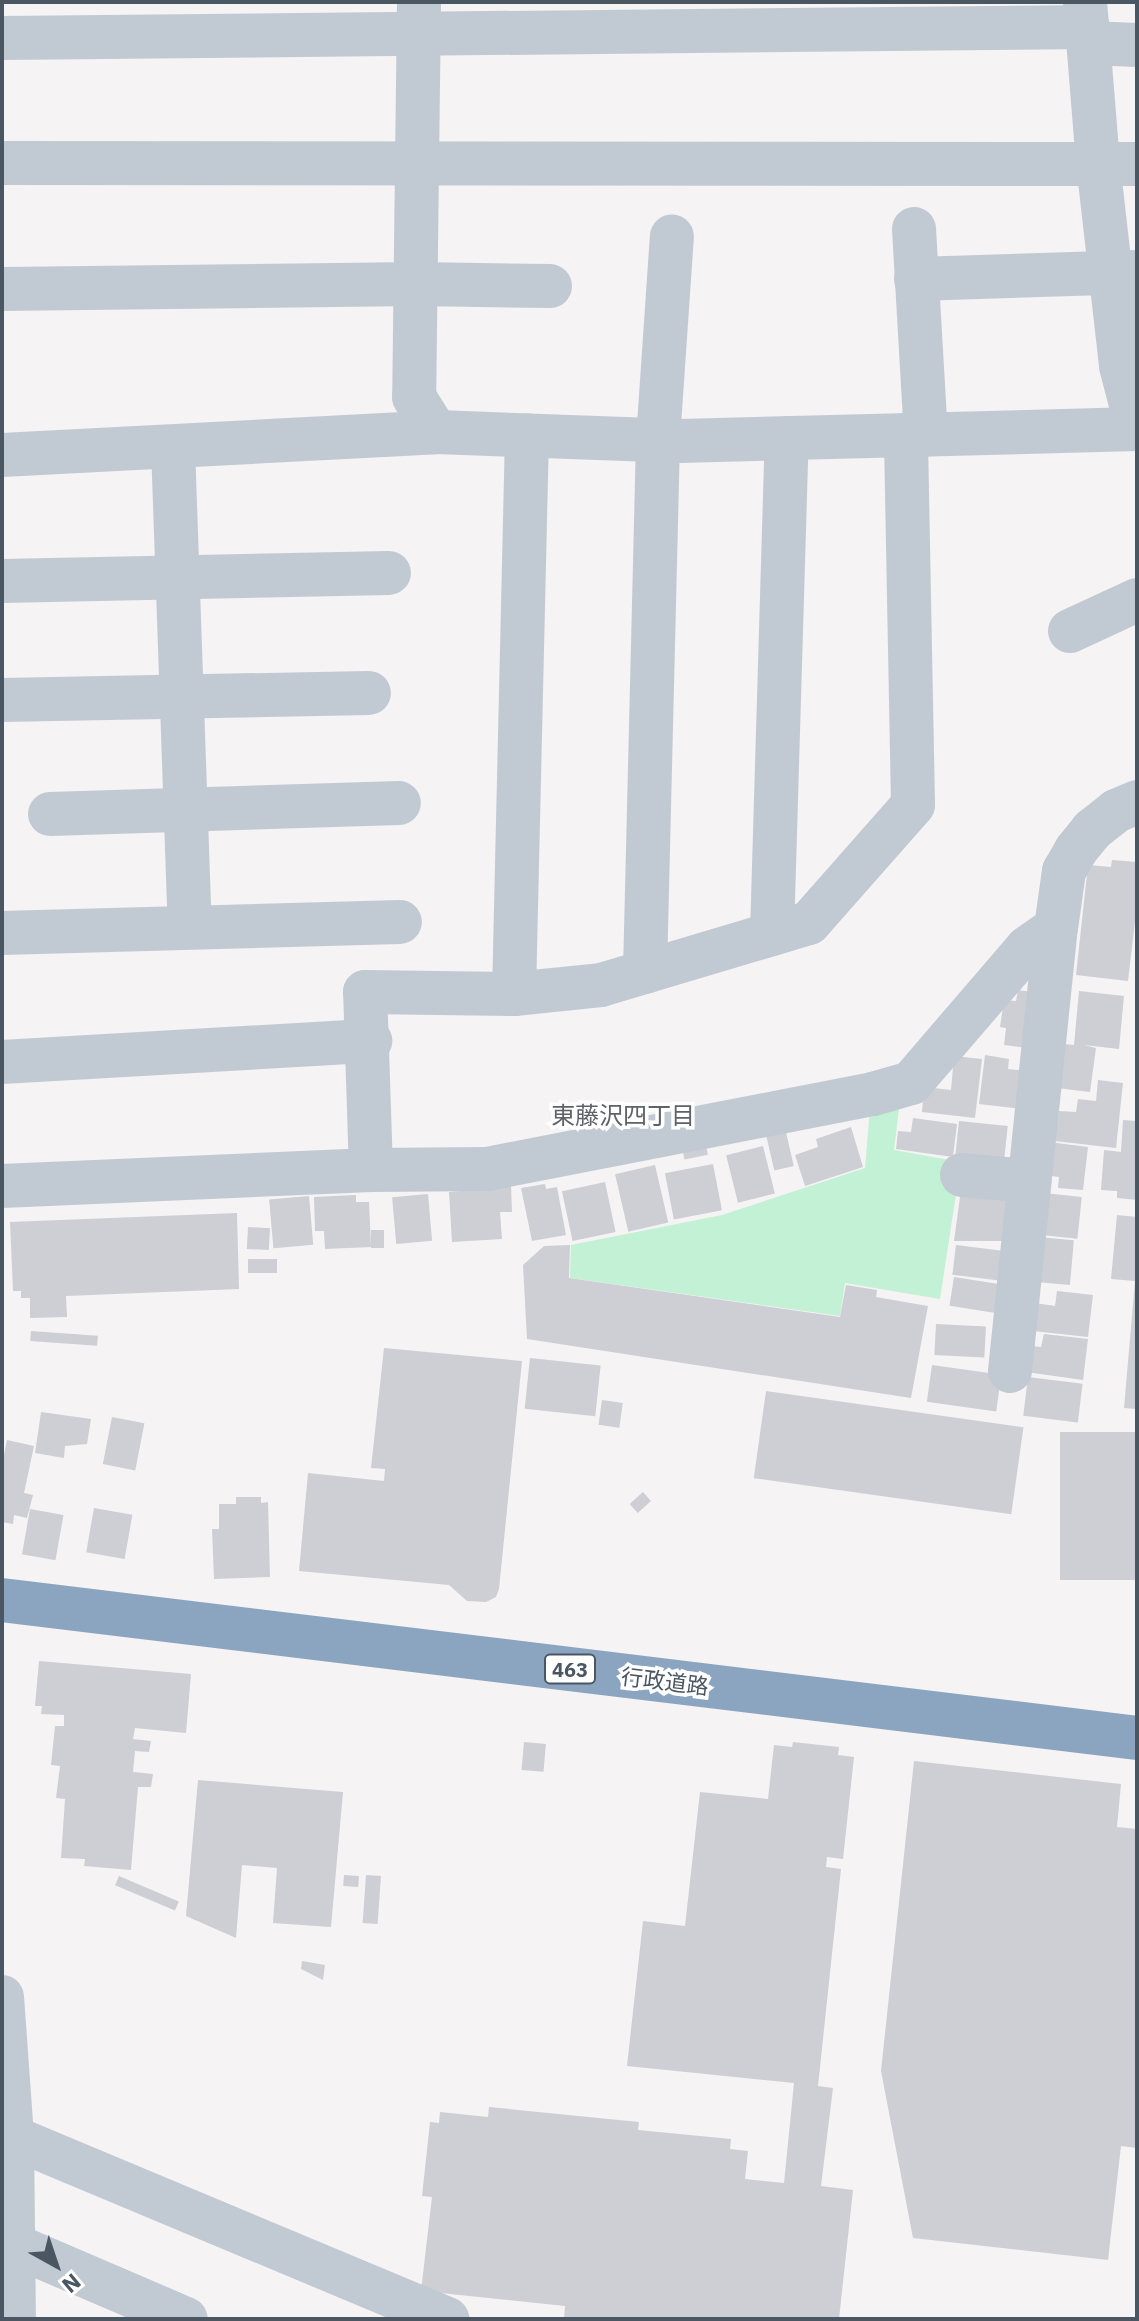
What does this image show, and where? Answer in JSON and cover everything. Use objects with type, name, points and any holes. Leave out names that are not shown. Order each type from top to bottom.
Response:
[{"type":"highway","name":"行政道路","points":[[2,1600],[1137,1738]]},
{"type":"street","points":[[419,18],[414,397],[436,432]]},
{"type":"street","points":[[2,38],[419,18],[1087,24],[1137,45]]},
{"type":"street","points":[[2,455],[436,432],[658,440],[1137,429],[1121,366],[1123,272],[1117,163],[1087,24]]},
{"type":"street","points":[[2,163],[1117,163]]},
{"type":"street","points":[[371,1170],[370,1041],[365,992],[514,994],[601,985],[809,923],[913,805],[914,229]]},
{"type":"street","points":[[645,972],[658,440],[672,236]]},
{"type":"street","points":[[916,279],[1123,272]]},
{"type":"street","points":[[2,289],[416,284],[550,286]]},
{"type":"street","points":[[514,994],[527,435]]},
{"type":"street","points":[[772,934],[787,438]]},
{"type":"street","points":[[173,447],[190,926]]},
{"type":"street","points":[[2,581],[389,573]]},
{"type":"street","points":[[1070,631],[1137,600]]},
{"type":"street","points":[[2,700],[369,693]]},
{"type":"street","points":[[1010,1371],[1064,871],[1092,830],[1116,811],[1137,802]]},
{"type":"street","points":[[50,814],[399,803]]},
{"type":"street","points":[[2,933],[400,922]]},
{"type":"street","points":[[2,1186],[371,1170],[487,1169],[873,1094],[911,1083],[1027,948],[1056,928]]},
{"type":"street","points":[[2,1062],[370,1041]]},
{"type":"street","points":[[962,1175],[1029,1181]]},
{"type":"street","points":[[2,1997],[12,2137],[14,2319]]},
{"type":"street","points":[[12,2137],[448,2319]]},
{"type":"street","points":[[11,2244],[186,2319]]},
{"type":"green space","points":[[900,1101],[894,1150],[961,1162],[940,1299],[845,1283],[840,1316],[570,1278],[571,1245],[722,1215],[865,1168],[870,1109]]},
{"type":"building","points":[[1112,860],[1137,862],[1137,905],[1128,981],[1076,975],[1088,865],[1111,867]]},
{"type":"building","points":[[1018,990],[1039,993],[1027,1048],[1004,1045],[1006,1028],[1000,1027],[1004,1000],[1016,1001]]},
{"type":"building","points":[[1079,991],[1124,996],[1119,1049],[1084,1045],[1096,1048],[1090,1092],[1057,1088],[1063,1044],[1074,1045]]},
{"type":"building","points":[[985,1055],[1009,1059],[1008,1069],[1027,1071],[1022,1109],[979,1104]]},
{"type":"building","points":[[954,1056],[982,1059],[975,1118],[922,1112],[924,1087],[951,1090]]},
{"type":"building","points":[[1098,1080],[1123,1083],[1116,1148],[1055,1141],[1059,1111],[1076,1112],[1078,1099],[1096,1101]]},
{"type":"building","points":[[913,1118],[957,1124],[953,1157],[896,1149],[898,1131],[911,1132]]},
{"type":"building","points":[[1123,1120],[1137,1121],[1137,1200],[1117,1198],[1117,1191],[1101,1190],[1104,1150],[1121,1152]]},
{"type":"building","points":[[959,1121],[1008,1126],[1004,1164],[955,1159]]},
{"type":"building","points":[[851,1127],[863,1167],[805,1186],[795,1155],[818,1147],[816,1139]]},
{"type":"building","points":[[785,1128],[794,1166],[774,1170],[766,1132]]},
{"type":"building","points":[[1049,1142],[1088,1147],[1083,1190],[1058,1188],[1059,1177],[1045,1175]]},
{"type":"building","points":[[706,1145],[708,1155],[684,1159],[682,1150]]},
{"type":"building","points":[[763,1146],[775,1194],[738,1203],[726,1155]]},
{"type":"building","points":[[713,1164],[722,1210],[674,1219],[665,1173]]},
{"type":"building","points":[[655,1165],[668,1222],[628,1232],[615,1174]]},
{"type":"building","points":[[605,1182],[616,1232],[573,1241],[562,1191]]},
{"type":"building","points":[[545,1184],[546,1189],[557,1187],[566,1235],[532,1241],[521,1188]]},
{"type":"building","points":[[511,1186],[512,1212],[500,1212],[502,1239],[452,1242],[449,1192]]},
{"type":"building","points":[[961,1190],[1006,1190],[1008,1241],[954,1241]]},
{"type":"building","points":[[1044,1193],[1082,1197],[1077,1239],[1040,1235]]},
{"type":"building","points":[[428,1194],[432,1241],[396,1244],[392,1197]]},
{"type":"building","points":[[356,1195],[356,1202],[369,1202],[371,1247],[325,1249],[324,1231],[315,1231],[314,1197]]},
{"type":"building","points":[[309,1196],[313,1245],[273,1248],[269,1199]]},
{"type":"building","points":[[237,1213],[239,1289],[66,1296],[67,1317],[30,1318],[30,1298],[21,1298],[21,1291],[13,1291],[10,1222]]},
{"type":"building","points":[[1117,1215],[1137,1217],[1137,1409],[1124,1408],[1135,1281],[1111,1279]]},
{"type":"building","points":[[248,1227],[270,1228],[269,1250],[247,1249]]},
{"type":"building","points":[[371,1230],[384,1230],[384,1248],[371,1248]]},
{"type":"building","points":[[1037,1237],[1074,1240],[1070,1285],[1033,1282]]},
{"type":"building","points":[[570,1245],[569,1278],[840,1317],[846,1285],[877,1290],[876,1297],[928,1306],[911,1398],[527,1339],[523,1265],[544,1246]]},
{"type":"building","points":[[956,1245],[1005,1251],[1001,1281],[952,1275]]},
{"type":"building","points":[[248,1259],[277,1259],[277,1273],[248,1273]]},
{"type":"building","points":[[954,1277],[1003,1285],[999,1313],[949,1306]]},
{"type":"building","points":[[1057,1291],[1093,1295],[1088,1337],[1024,1330],[1028,1302],[1055,1306]]},
{"type":"building","points":[[936,1324],[986,1327],[984,1358],[934,1355]]},
{"type":"building","points":[[31,1331],[98,1336],[97,1346],[30,1341]]},
{"type":"building","points":[[1044,1334],[1088,1339],[1083,1380],[1019,1371],[1022,1345],[1041,1347]]},
{"type":"building","points":[[384,1348],[522,1361],[499,1589],[496,1597],[486,1602],[467,1601],[449,1585],[299,1571],[308,1473],[384,1481],[385,1469],[371,1468]]},
{"type":"building","points":[[530,1358],[601,1365],[595,1416],[525,1409]]},
{"type":"building","points":[[932,1365],[1001,1375],[996,1411],[927,1402]]},
{"type":"building","points":[[1028,1377],[1083,1384],[1078,1422],[1023,1416]]},
{"type":"building","points":[[766,1391],[1023,1427],[1011,1514],[754,1478]]},
{"type":"building","points":[[602,1400],[623,1403],[619,1428],[599,1425]]},
{"type":"building","points":[[41,1412],[91,1419],[87,1444],[65,1446],[64,1458],[35,1453]]},
{"type":"building","points":[[112,1417],[144,1423],[135,1470],[103,1464]]},
{"type":"building","points":[[1060,1432],[1137,1432],[1137,1580],[1060,1580]]},
{"type":"building","points":[[7,1440],[34,1446],[24,1493],[33,1495],[27,1518],[14,1515],[13,1524],[2,1522],[2,1465]]},
{"type":"building","points":[[643,1492],[651,1501],[638,1513],[630,1504]]},
{"type":"building","points":[[236,1497],[261,1497],[261,1503],[268,1502],[270,1577],[214,1579],[212,1529],[219,1529],[219,1504],[236,1504]]},
{"type":"building","points":[[94,1508],[132,1515],[125,1559],[86,1552]]},
{"type":"building","points":[[30,1509],[63,1515],[55,1560],[22,1554]]},
{"type":"building","points":[[39,1661],[191,1674],[186,1733],[135,1728],[133,1739],[151,1741],[149,1752],[135,1751],[133,1772],[153,1774],[151,1787],[138,1787],[131,1870],[84,1866],[85,1859],[61,1858],[65,1799],[56,1798],[60,1766],[51,1765],[55,1726],[64,1726],[64,1715],[41,1714],[42,1706],[35,1706]]},
{"type":"building","points":[[524,1742],[546,1744],[543,1772],[522,1770]]},
{"type":"building","points":[[793,1742],[839,1747],[838,1755],[854,1757],[843,1859],[827,1857],[826,1867],[841,1869],[818,2086],[833,2088],[821,2186],[853,2190],[839,2319],[564,2319],[565,2306],[421,2291],[432,2197],[422,2196],[430,2122],[439,2123],[440,2112],[488,2117],[489,2107],[639,2122],[638,2130],[731,2139],[730,2149],[748,2151],[745,2179],[784,2183],[794,2083],[627,2066],[643,1921],[685,1926],[700,1792],[768,1799],[774,1745],[792,1747]]},
{"type":"building","points":[[914,1761],[1121,1784],[1117,1827],[1137,1829],[1137,2148],[1121,2146],[1108,2260],[913,2238],[881,2071]]},
{"type":"building","points":[[198,1780],[343,1792],[331,1927],[273,1923],[277,1868],[242,1865],[236,1938],[186,1916]]},
{"type":"building","points":[[344,1875],[359,1876],[358,1887],[343,1886]]},
{"type":"building","points":[[366,1875],[381,1876],[378,1924],[363,1923]]},
{"type":"building","points":[[119,1876],[179,1901],[175,1911],[115,1885]]},
{"type":"building","points":[[302,1961],[325,1965],[323,1980],[301,1969]]},
{"type":"district","name":"東藤沢四丁目","points":[[623,1116]]}]
